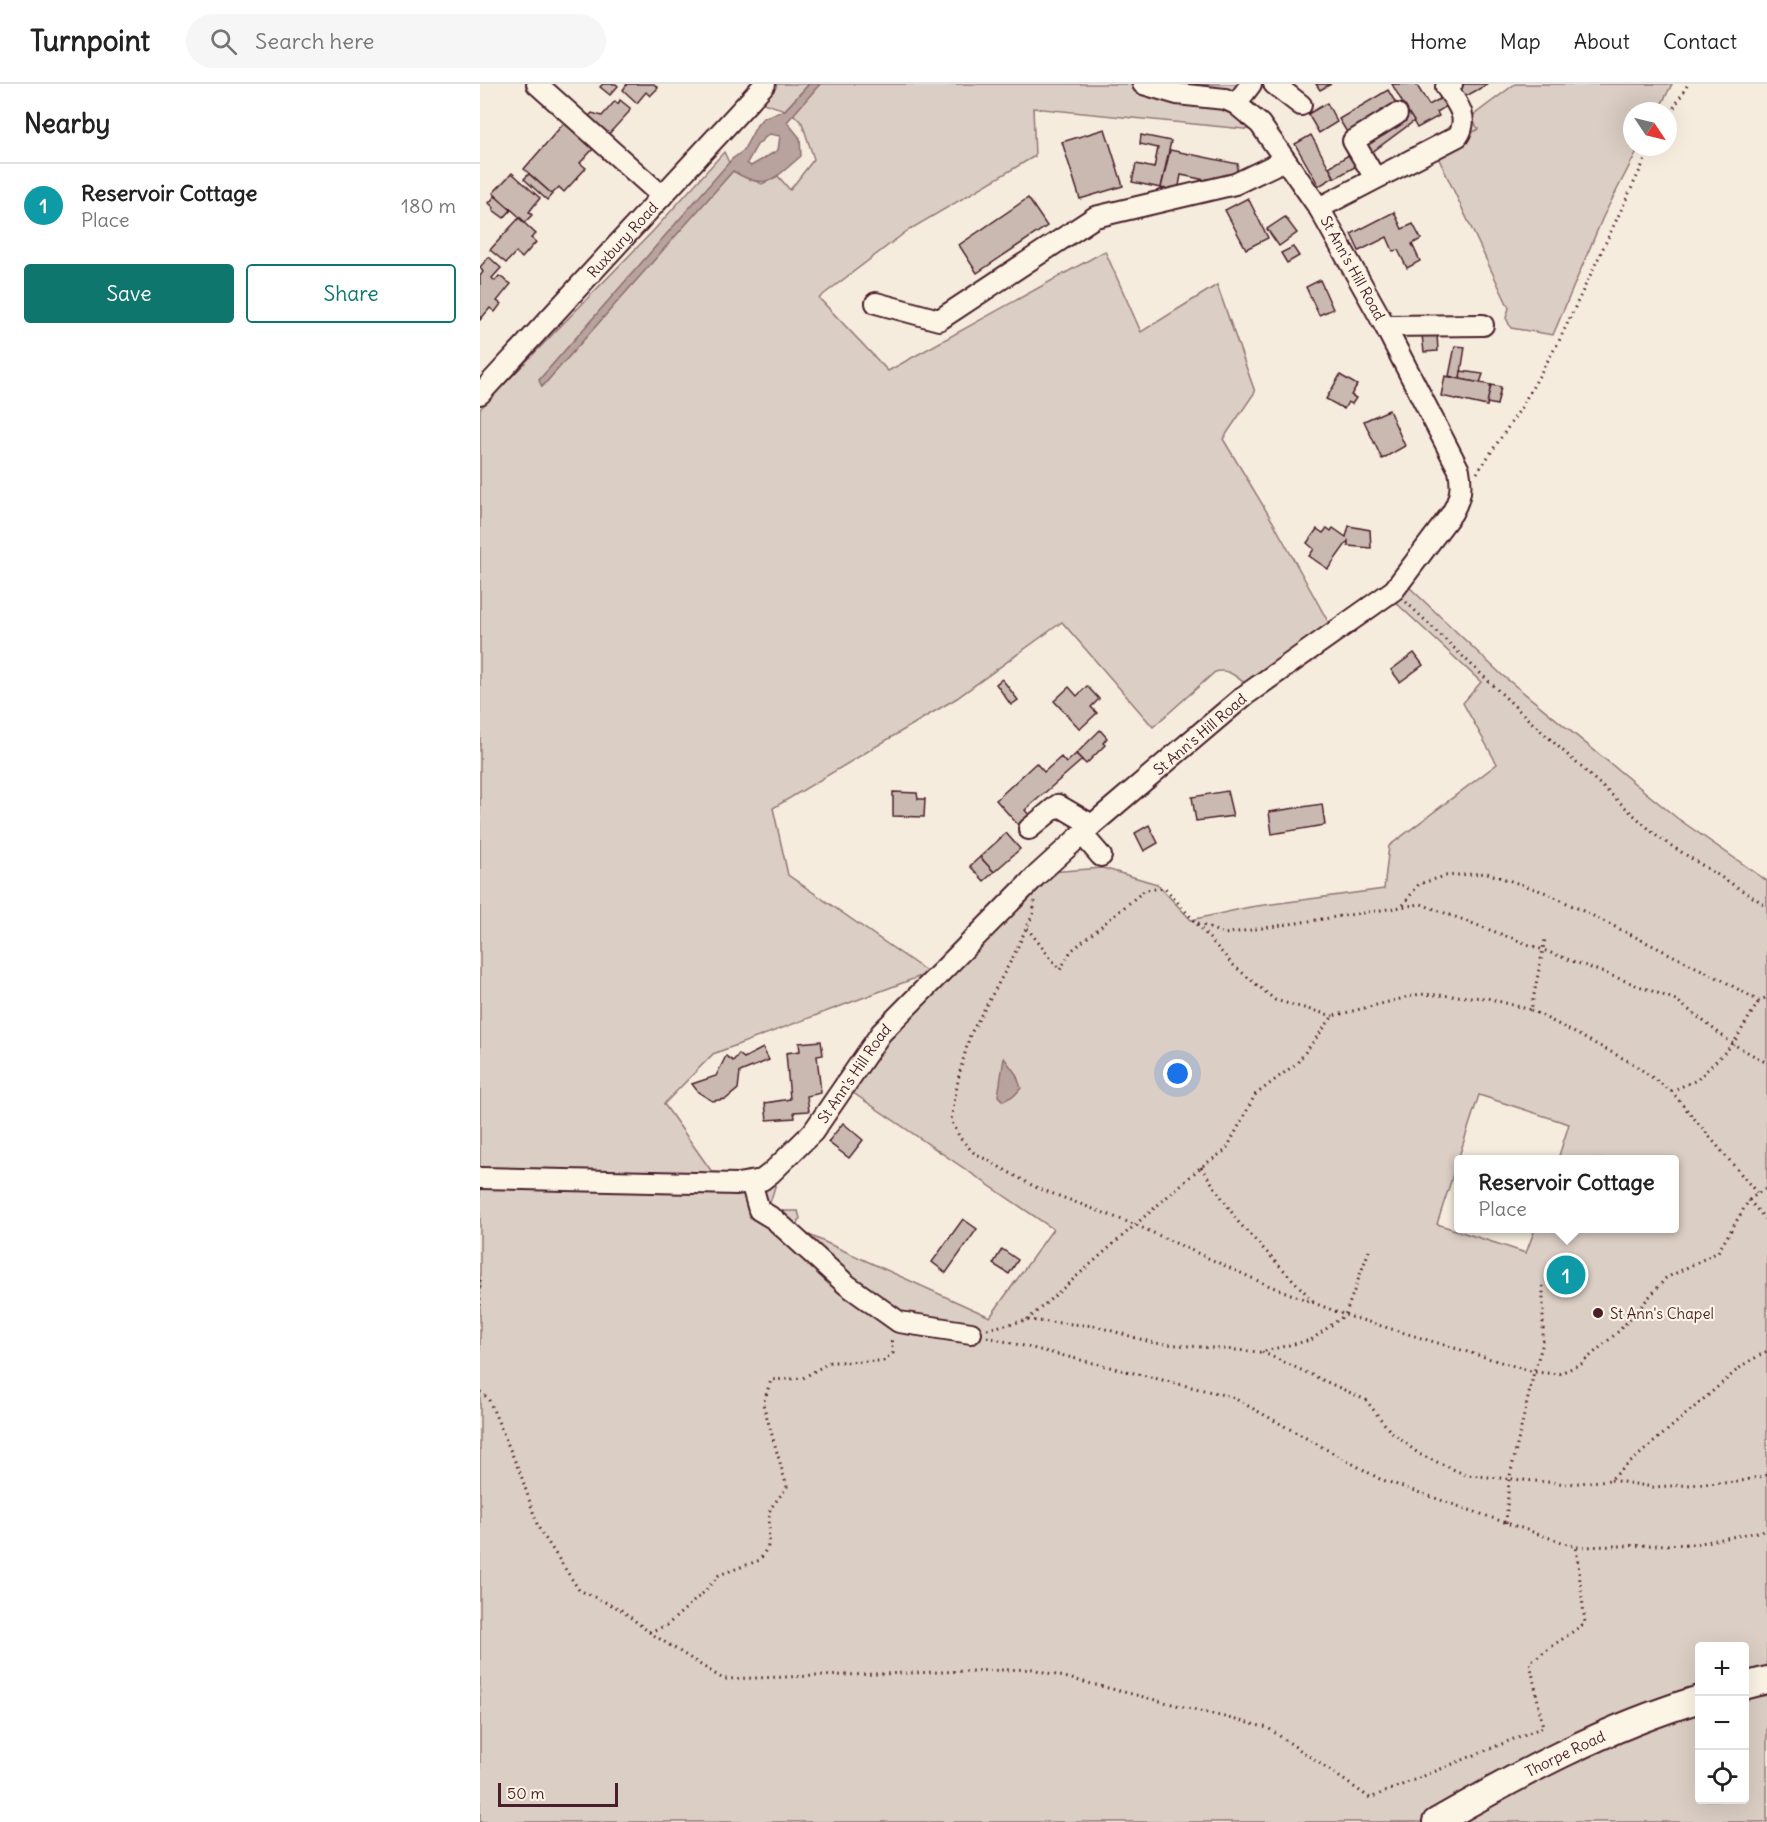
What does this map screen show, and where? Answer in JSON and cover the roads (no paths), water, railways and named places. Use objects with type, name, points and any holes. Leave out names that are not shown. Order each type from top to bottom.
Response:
[{"type":"main road","points":[[1749,1685],[1767,1680]]},
{"type":"main road","name":"Thorpe Road","points":[[1436,1822],[1534,1766],[1664,1710],[1695,1701]]},
{"type":"street","points":[[537,84],[662,196]]},
{"type":"street","name":"Ruxbury Road","points":[[480,394],[765,84]]},
{"type":"street","name":"St Ann's Hill Road","points":[[751,1182],[771,1173],[813,1132],[881,1033],[1036,876],[1087,829],[1244,696],[1394,590],[1460,500],[1462,487],[1459,470],[1385,326],[1319,208],[1260,124],[1236,104],[1225,99],[1177,94],[1143,84]]},
{"type":"street","points":[[1236,104],[1251,84]]},
{"type":"street","points":[[1275,84],[1301,105]]},
{"type":"street","points":[[1319,208],[1458,136],[1465,127],[1465,119],[1446,87],[1452,84]]},
{"type":"street","points":[[1375,178],[1353,141],[1397,114]]},
{"type":"street","points":[[876,303],[939,320],[1095,217],[1235,184],[1285,160]]},
{"type":"street","points":[[1385,326],[1483,325]]},
{"type":"street","points":[[1029,829],[1058,805],[1087,829],[1101,856]]},
{"type":"street","points":[[480,1178],[751,1182],[759,1210],[774,1219],[847,1285],[899,1322],[971,1333]]},
{"type":"place","name":"Reservoir Cottage","points":[[1566,1275]]},
{"type":"place","name":"St Ann's Chapel","points":[[1598,1313]]}]
